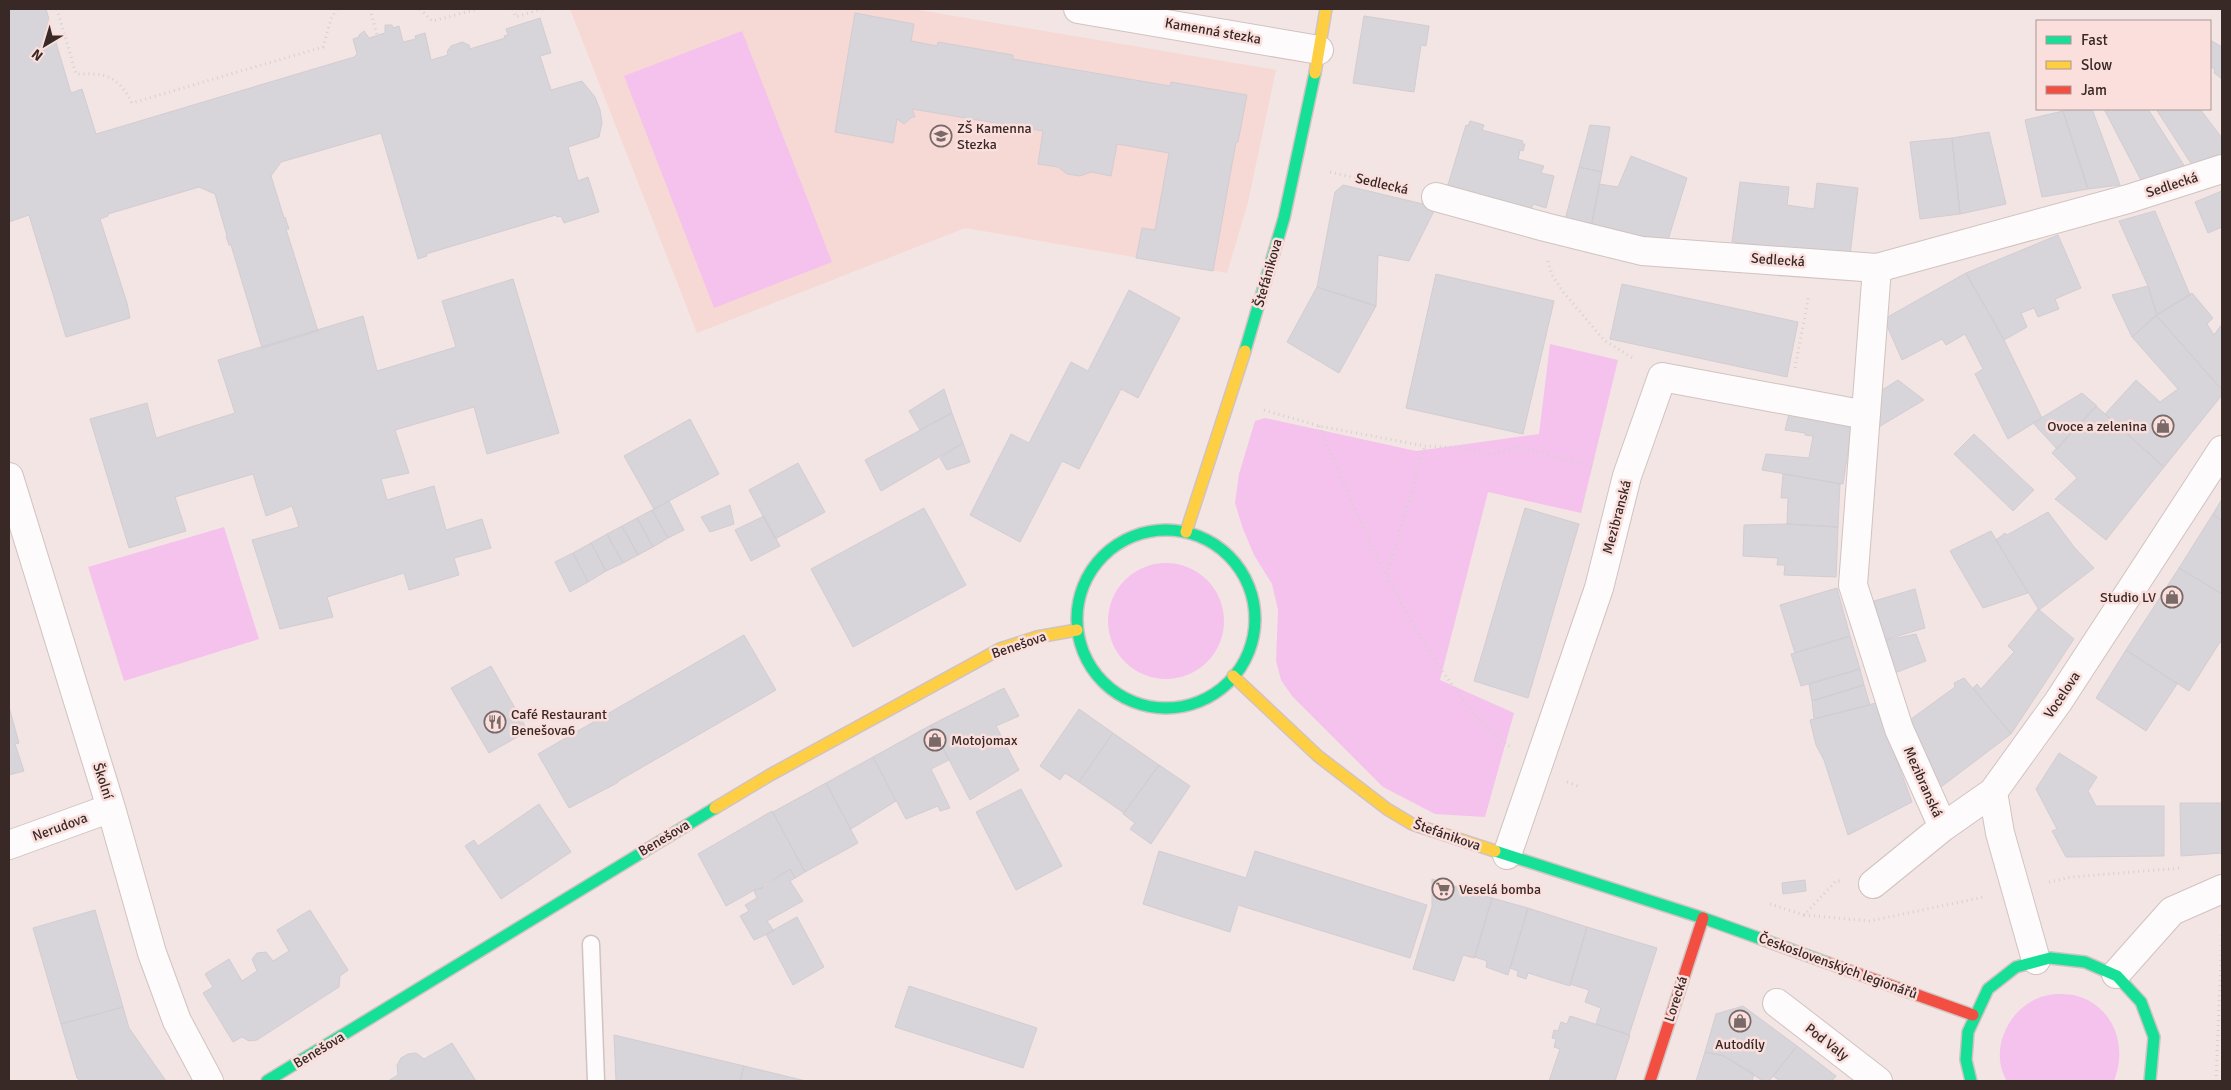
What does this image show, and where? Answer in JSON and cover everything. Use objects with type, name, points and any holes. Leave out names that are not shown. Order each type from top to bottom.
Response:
[{"type":"main road","name":"Štefánikova","points":[[1186,532],[1246,347],[1284,218],[1326,9]]},
{"type":"main road","points":[[1162,529],[1186,532],[1204,537],[1227,554],[1242,572],[1251,593],[1255,616],[1252,640],[1244,662],[1233,676],[1211,696],[1188,705],[1149,708],[1116,693],[1097,676],[1084,654],[1077,630],[1077,606],[1084,582],[1097,561],[1115,545],[1137,534],[1162,529]]},
{"type":"main road","name":"Benešova","points":[[267,1081],[778,770],[1000,649],[1036,638],[1077,630]]},
{"type":"main road","name":"Štefánikova","points":[[1233,676],[1346,780],[1389,812],[1412,824],[1702,918]]},
{"type":"main road","name":"Československých legionářů","points":[[1702,918],[1973,1015]]},
{"type":"main road","name":"Lorecká","points":[[1650,1081],[1702,918]]},
{"type":"main road","points":[[1971,1081],[1967,1071],[1966,1042],[1973,1015],[1983,996],[1998,980],[2016,968],[2036,960],[2064,957],[2092,962],[2116,974],[2139,998],[2152,1028],[2155,1061],[2150,1081]]},
{"type":"street","name":"Kamenná stezka","points":[[1078,9],[1319,50]]},
{"type":"street","name":"Sedlecká","points":[[1436,197],[1642,251],[1877,268],[2128,199],[2222,169]]},
{"type":"street","name":"Mezibranská","points":[[1877,268],[1853,585],[1899,728],[1943,827],[1994,792]]},
{"type":"street","name":"Mezibranská","points":[[1507,855],[1537,772],[1598,588],[1627,476],[1662,378]]},
{"type":"street","points":[[1662,378],[1866,415]]},
{"type":"street","name":"Vocelova","points":[[1994,792],[2058,702],[2222,450]]},
{"type":"street","name":"Školní","points":[[9,477],[111,808],[152,953],[177,1021],[208,1081]]},
{"type":"street","points":[[1994,792],[2000,833],[2036,960]]},
{"type":"street","name":"Nerudova","points":[[9,845],[111,808]]},
{"type":"street","points":[[1873,884],[1943,827]]},
{"type":"street","points":[[2116,974],[2172,910],[2222,889]]},
{"type":"street","name":"Pod Valy","points":[[1777,1004],[1878,1081]]},
{"type":"lane","points":[[591,944],[596,1081]]},
{"type":"path","points":[[57,9],[76,74],[96,73],[112,77],[123,87],[132,103],[323,48],[331,19],[337,9]]},
{"type":"path","points":[[370,9],[377,35]]},
{"type":"path","points":[[420,9],[432,21],[478,9]]},
{"type":"path","points":[[513,9],[516,17],[542,9]]},
{"type":"path","name":"Sedlecká","points":[[1330,172],[1436,197]]},
{"type":"path","points":[[1545,227],[1544,251],[1552,275],[1564,293],[1604,340],[1662,378]]},
{"type":"path","points":[[1788,401],[1816,263]]},
{"type":"path","points":[[1264,410],[1319,426],[1425,446],[1470,448],[1492,454],[1519,447],[1627,476]]},
{"type":"path","points":[[1319,426],[1367,539],[1416,631],[1477,717],[1537,772],[1578,786]]},
{"type":"path","points":[[1387,574],[1425,446]]},
{"type":"path","points":[[1768,903],[1804,915],[1836,881],[1873,884]]},
{"type":"path","points":[[2216,1081],[2222,933]]},
{"type":"shaded area","name":"ZŠ Kamenna Stezka","points":[[570,9],[913,9],[1276,70],[1248,202],[1227,273],[965,228],[697,333]]},
{"type":"shaded area","points":[[742,31],[832,262],[714,308],[624,76]]},
{"type":"shaded area","points":[[1550,344],[1618,360],[1581,513],[1488,492],[1440,680],[1514,713],[1485,817],[1435,814],[1383,787],[1292,696],[1281,680],[1276,661],[1278,610],[1272,584],[1254,555],[1235,503],[1239,474],[1255,421],[1265,418],[1416,451],[1539,434]]},
{"type":"shaded area","points":[[224,527],[259,639],[124,681],[88,567]]},
{"type":"shaded area","points":[[1166,563],[1188,568],[1207,580],[1219,599],[1224,621],[1219,643],[1207,662],[1188,674],[1166,679],[1144,674],[1125,662],[1113,643],[1108,621],[1113,599],[1125,580],[1144,568]]},
{"type":"shaded area","points":[[2055,994],[2074,995],[2088,1000],[2108,1017],[2118,1041],[2118,1068],[2114,1081],[2007,1081],[2002,1070],[2000,1058],[2004,1034],[2009,1023],[2026,1005],[2038,998]]},
{"type":"building","points":[[9,9],[46,9],[71,93],[82,89],[96,134],[354,57],[357,54],[353,39],[359,37],[364,31],[369,38],[385,33],[385,25],[392,25],[393,28],[399,26],[403,42],[416,39],[415,36],[425,33],[431,60],[448,55],[447,52],[451,46],[462,42],[469,45],[470,49],[505,38],[504,36],[508,35],[506,29],[540,18],[551,53],[540,56],[551,90],[582,81],[595,97],[600,110],[602,123],[599,137],[568,147],[578,181],[588,177],[599,212],[564,223],[561,216],[557,217],[556,215],[426,254],[427,256],[418,259],[381,133],[281,162],[271,176],[289,229],[286,229],[318,331],[262,348],[231,245],[229,245],[226,236],[215,194],[199,187],[108,214],[108,216],[100,219],[130,318],[66,337],[29,215],[9,222]]},
{"type":"building","points":[[855,13],[914,24],[911,41],[937,46],[938,42],[1013,55],[1013,59],[1170,86],[1171,82],[1247,95],[1238,142],[1236,142],[1213,271],[1136,258],[1142,228],[1155,230],[1169,153],[1117,144],[1111,176],[1091,172],[1080,176],[1067,174],[1058,167],[1038,164],[1043,131],[912,109],[915,117],[912,117],[904,124],[897,119],[893,143],[835,132]]},
{"type":"building","points":[[1364,16],[1429,26],[1426,46],[1421,45],[1414,92],[1353,83]]},
{"type":"building","points":[[2211,41],[2222,47],[2222,79],[2214,73],[2215,70],[2211,67]]},
{"type":"building","points":[[2092,110],[2120,185],[2088,189],[2063,111]]},
{"type":"building","points":[[2105,110],[2149,110],[2185,167],[2142,182]]},
{"type":"building","points":[[2157,110],[2201,110],[2222,138],[2222,156],[2192,165]]},
{"type":"building","points":[[2063,111],[2088,189],[2042,197],[2025,120]]},
{"type":"building","points":[[1470,121],[1484,125],[1482,130],[1523,141],[1522,144],[1525,144],[1523,151],[1520,150],[1518,159],[1544,166],[1541,173],[1554,176],[1546,208],[1533,204],[1531,211],[1447,188],[1466,125],[1468,126]]},
{"type":"building","points":[[1590,125],[1610,127],[1602,172],[1579,167]]},
{"type":"building","points":[[1989,132],[2006,204],[1960,214],[1952,138]]},
{"type":"building","points":[[1952,138],[1960,214],[1920,219],[1910,142]]},
{"type":"building","points":[[1631,156],[1687,178],[1668,240],[1650,240],[1591,228],[1599,184],[1618,187]]},
{"type":"building","points":[[1579,167],[1602,172],[1591,228],[1565,220]]},
{"type":"building","points":[[1740,182],[1789,187],[1787,205],[1814,209],[1817,183],[1858,188],[1850,255],[1732,242]]},
{"type":"building","points":[[1343,185],[1436,207],[1409,261],[1378,255],[1376,306],[1317,287],[1335,192]]},
{"type":"building","points":[[2222,191],[2222,227],[2208,233],[2195,202]]},
{"type":"building","points":[[2155,211],[2190,295],[2157,315],[2148,286],[2119,221]]},
{"type":"building","points":[[2058,235],[2081,288],[2055,299],[2059,309],[2038,317],[2034,308],[2021,313],[2027,327],[2004,340],[1966,273]]},
{"type":"building","points":[[1966,273],[2004,340],[2042,418],[2008,439],[1975,374],[1983,369],[1965,334],[1946,345],[1942,339],[1902,360],[1884,319]]},
{"type":"building","points":[[1436,274],[1554,301],[1523,434],[1406,408]]},
{"type":"building","points":[[513,279],[559,433],[487,454],[474,407],[395,430],[409,473],[381,479],[387,500],[434,486],[446,530],[482,519],[491,548],[454,558],[459,575],[409,590],[404,573],[327,597],[333,617],[280,629],[252,540],[299,527],[292,506],[266,516],[253,474],[175,497],[186,531],[129,548],[90,419],[147,403],[156,438],[235,413],[218,360],[363,316],[377,371],[456,347],[442,301]]},
{"type":"building","points":[[1622,284],[1798,322],[1787,377],[1610,339]]},
{"type":"building","points":[[2148,286],[2157,315],[2132,337],[2112,295]]},
{"type":"building","points":[[1317,287],[1376,306],[1339,373],[1287,342]]},
{"type":"building","points":[[1129,290],[1180,318],[1138,398],[1121,389],[1079,469],[1062,461],[1020,542],[970,515],[1011,434],[1029,443],[1071,362],[1088,371]]},
{"type":"building","points":[[2192,293],[2213,318],[2207,324],[2214,335],[2222,324],[2222,390],[2156,315]]},
{"type":"building","points":[[2156,315],[2222,390],[2222,395],[2164,467],[2105,414],[2136,380],[2160,402],[2178,389],[2132,337]]},
{"type":"building","points":[[1898,380],[1924,400],[1877,428],[1879,392]]},
{"type":"building","points":[[944,389],[952,413],[920,430],[909,411]]},
{"type":"building","points":[[2082,393],[2097,406],[2057,449],[2033,423]]},
{"type":"building","points":[[2096,406],[2164,467],[2106,540],[2055,499],[2077,478],[2052,453]]},
{"type":"building","points":[[952,413],[963,443],[881,491],[865,460]]},
{"type":"building","points":[[1789,414],[1852,425],[1843,484],[1762,470],[1766,454],[1809,458],[1813,436],[1785,430]]},
{"type":"building","points":[[690,419],[719,474],[654,509],[624,456]]},
{"type":"building","points":[[1974,434],[2034,490],[2013,511],[1954,454]]},
{"type":"building","points":[[963,443],[970,462],[947,470],[940,458]]},
{"type":"building","points":[[798,463],[825,512],[775,539],[749,490]]},
{"type":"building","points":[[1783,474],[1840,484],[1838,527],[1787,524],[1788,498],[1781,498]]},
{"type":"building","points":[[2222,499],[2222,521],[2213,514]]},
{"type":"building","points":[[669,501],[684,530],[668,538],[652,510]]},
{"type":"building","points":[[730,505],[734,524],[710,532],[701,517]]},
{"type":"building","points":[[924,508],[966,585],[853,647],[811,569]]},
{"type":"building","points":[[1525,508],[1579,524],[1528,698],[1474,681]]},
{"type":"building","points":[[652,510],[668,538],[653,547],[637,518]]},
{"type":"building","points":[[2048,512],[2074,547],[2094,568],[2039,610],[1996,540],[2005,533],[2007,535]]},
{"type":"building","points":[[2213,514],[2222,521],[2222,594],[2179,568]]},
{"type":"building","points":[[764,516],[780,546],[751,561],[735,530]]},
{"type":"building","points":[[637,518],[653,547],[638,555],[622,526]]},
{"type":"building","points":[[1787,524],[1838,527],[1836,577],[1784,575],[1785,565],[1777,565],[1778,558],[1743,556],[1744,525]]},
{"type":"building","points":[[622,526],[638,555],[623,563],[607,534]]},
{"type":"building","points":[[1991,531],[2028,593],[1983,608],[1950,551]]},
{"type":"building","points":[[607,534],[623,563],[606,571],[591,543]]},
{"type":"building","points":[[591,543],[606,571],[588,582],[573,553]]},
{"type":"building","points":[[573,553],[588,582],[570,592],[555,562]]},
{"type":"building","points":[[2179,568],[2222,594],[2222,644],[2220,642],[2189,691],[2126,650]]},
{"type":"building","points":[[1837,588],[1850,636],[1795,653],[1780,605]]},
{"type":"building","points":[[1915,589],[1925,628],[1884,640],[1874,601]]},
{"type":"building","points":[[2038,609],[2074,639],[2011,734],[1973,688],[1977,684],[1981,689],[2014,652],[2008,646]]},
{"type":"building","points":[[1916,634],[1926,661],[1892,674],[1882,641]]},
{"type":"building","points":[[744,635],[776,690],[617,783],[569,808],[538,754]]},
{"type":"building","points":[[1850,636],[1860,669],[1801,686],[1791,654]]},
{"type":"building","points":[[2126,650],[2177,684],[2146,731],[2096,698]]},
{"type":"building","points":[[491,666],[528,731],[489,753],[451,688]]},
{"type":"building","points":[[1860,669],[1864,685],[1812,701],[1809,684]]},
{"type":"building","points":[[1964,678],[2011,734],[1941,787],[1920,751],[1907,722],[1955,687],[1954,683]]},
{"type":"building","points":[[1864,685],[1870,705],[1814,719],[1812,701]]},
{"type":"building","points":[[1004,688],[1019,716],[996,726],[1019,770],[970,800],[931,725]]},
{"type":"building","points":[[1876,703],[1912,802],[1848,835],[1824,760],[1816,745],[1810,720]]},
{"type":"building","points":[[9,707],[19,743],[15,744],[24,771],[9,775]]},
{"type":"building","points":[[1079,709],[1113,733],[1079,782],[1065,773],[1060,780],[1040,766]]},
{"type":"building","points":[[931,725],[949,760],[931,769],[950,808],[940,811],[938,806],[906,819],[873,757]]},
{"type":"building","points":[[1113,733],[1159,765],[1124,813],[1079,782]]},
{"type":"building","points":[[2059,753],[2097,777],[2088,791],[2096,806],[2164,806],[2164,856],[2066,857],[2052,831],[2057,829],[2036,789]]},
{"type":"building","points":[[873,757],[896,801],[851,829],[826,783]]},
{"type":"building","points":[[1159,765],[1190,786],[1151,844],[1130,829],[1135,823],[1123,814]]},
{"type":"building","points":[[826,783],[858,843],[805,872],[773,812]]},
{"type":"building","points":[[1021,789],[1062,866],[1016,890],[976,812]]},
{"type":"building","points":[[2180,803],[2222,803],[2222,853],[2181,856]]},
{"type":"building","points":[[539,804],[571,852],[501,899],[465,846],[474,840],[478,846]]},
{"type":"building","points":[[772,811],[805,872],[795,878],[790,869],[764,885],[761,889],[758,888],[726,906],[698,854]]},
{"type":"building","points":[[1159,851],[1246,878],[1255,851],[1427,905],[1410,958],[1238,905],[1230,932],[1143,904]]},
{"type":"building","points":[[790,869],[795,878],[790,881],[803,901],[767,921],[774,931],[754,940],[740,916],[749,911],[745,905],[757,898],[754,891],[764,887]]},
{"type":"building","points":[[1432,879],[1492,898],[1474,958],[1463,955],[1454,981],[1413,969],[1432,907]]},
{"type":"building","points":[[1805,880],[1806,891],[1783,894],[1782,883]]},
{"type":"building","points":[[1492,898],[1528,908],[1508,975],[1486,967],[1487,961],[1475,957]]},
{"type":"building","points":[[1528,908],[1587,927],[1570,986],[1528,973],[1526,979],[1517,976],[1518,971],[1510,968]]},
{"type":"building","points":[[95,910],[123,1007],[61,1024],[33,928]]},
{"type":"building","points":[[310,910],[348,970],[340,976],[339,987],[257,1040],[249,1041],[242,1037],[233,1042],[203,993],[213,987],[205,974],[229,959],[242,981],[257,971],[252,959],[257,953],[266,952],[273,961],[289,951],[277,930]]},
{"type":"building","points":[[797,917],[824,967],[793,985],[766,934]]},
{"type":"building","points":[[1587,927],[1657,948],[1629,1035],[1596,1024],[1601,1008],[1585,1002],[1589,990],[1570,984]]},
{"type":"building","points":[[909,986],[1037,1028],[1023,1068],[895,1027]]},
{"type":"building","points":[[1743,1006],[1797,1046],[1769,1081],[1763,1081],[1724,1056],[1705,1052],[1716,1014]]},
{"type":"building","points":[[123,1007],[129,1028],[166,1081],[81,1081],[77,1078],[61,1024]]},
{"type":"building","points":[[1570,1016],[1630,1035],[1615,1081],[1549,1081],[1560,1049],[1554,1047],[1556,1039],[1552,1038],[1554,1030],[1558,1031],[1561,1022],[1567,1024]]},
{"type":"building","points":[[614,1035],[744,1066],[740,1081],[616,1081]]},
{"type":"building","points":[[452,1043],[476,1081],[388,1081],[398,1075],[397,1065],[401,1058],[408,1054],[416,1053],[424,1059]]},
{"type":"building","points":[[1797,1046],[1836,1076],[1832,1081],[1780,1081],[1773,1076]]},
{"type":"building","points":[[1705,1052],[1724,1056],[1754,1074],[1752,1081],[1696,1081]]},
{"type":"building","points":[[744,1066],[806,1081],[740,1081]]},
{"type":"traffic: fast","points":[[1245,351],[1284,218],[1315,73]]},
{"type":"traffic: fast","points":[[1157,530],[1175,530],[1200,537],[1215,545],[1229,556],[1240,570],[1248,585],[1255,610],[1255,619],[1255,628],[1248,653],[1240,668],[1229,682],[1215,693],[1192,704],[1175,708],[1157,708],[1140,704],[1124,697],[1110,688],[1097,675],[1081,645],[1077,628],[1077,610],[1081,593],[1088,577],[1097,563],[1110,550],[1140,534],[1157,530]]},
{"type":"traffic: fast","points":[[267,1081],[715,808]]},
{"type":"traffic: fast","points":[[1495,851],[1703,918],[1828,963]]},
{"type":"traffic: fast","points":[[1971,1081],[1966,1060],[1968,1032],[1988,989],[2016,967],[2050,958],[2085,962],[2117,976],[2141,1002],[2154,1037],[2150,1081]]},
{"type":"traffic: slow","points":[[1315,73],[1326,9]]},
{"type":"traffic: slow","points":[[1186,532],[1245,351]]},
{"type":"traffic: slow","points":[[715,808],[770,775],[1000,649],[1037,637],[1077,630]]},
{"type":"traffic: slow","points":[[1233,676],[1318,756],[1387,809],[1412,824],[1495,851]]},
{"type":"traffic: jam","points":[[1650,1081],[1703,918]]},
{"type":"traffic: jam","points":[[1828,963],[1973,1015]]},
{"type":"place","name":"ZŠ Kamenna Stezka","points":[[941,136]]},
{"type":"place","name":"Ovoce a zelenina","points":[[2163,426]]},
{"type":"place","name":"Studio LV","points":[[2172,597]]},
{"type":"place","name":"Café Restaurant Benešova6","points":[[495,722]]},
{"type":"place","name":"Motojomax","points":[[935,740]]},
{"type":"place","name":"Veselá bomba","points":[[1443,889]]},
{"type":"place","name":"Autodíly","points":[[1740,1021]]}]
